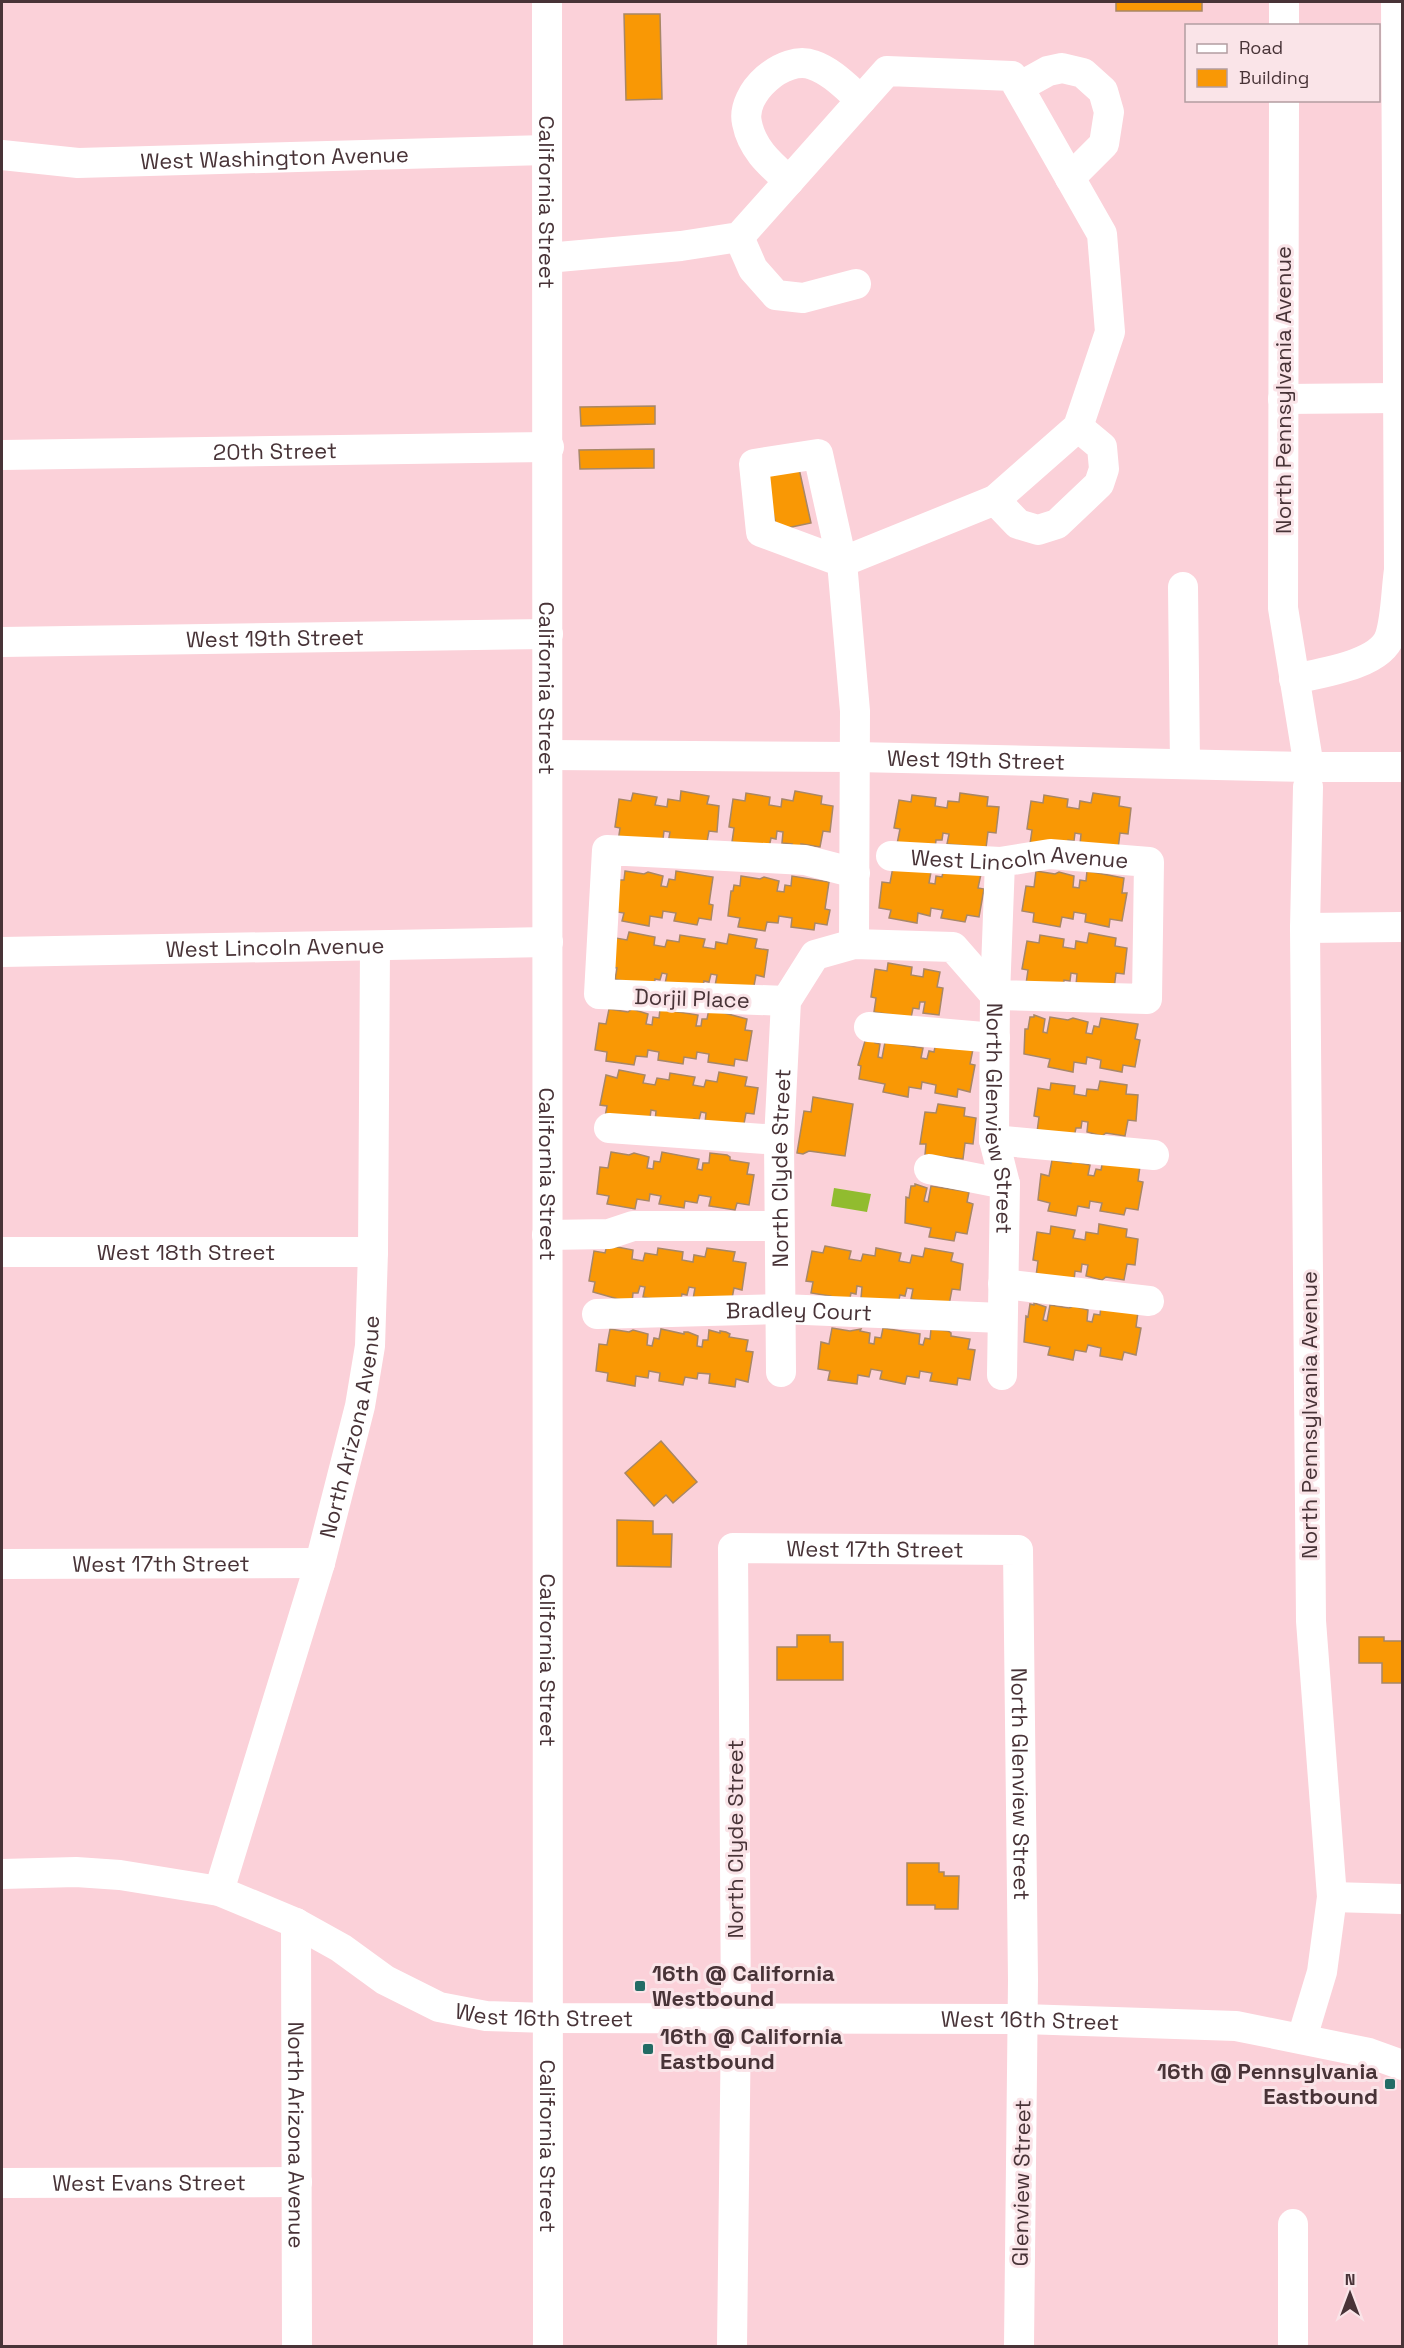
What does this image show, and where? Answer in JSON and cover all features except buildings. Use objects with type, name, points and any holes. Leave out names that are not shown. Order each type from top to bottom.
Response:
[{"type":"street","name":"California Street","points":[[547,2],[549,447],[548,2346]]},
{"type":"street","points":[[1284,2],[1284,24]]},
{"type":"street","points":[[1294,679],[1348,666],[1378,653],[1390,638],[1399,570],[1396,2]]},
{"type":"street","points":[[789,182],[760,154],[746,120],[750,100],[771,72],[791,64],[811,64],[829,73],[861,100]]},
{"type":"street","points":[[1019,87],[1047,71],[1062,68],[1083,73],[1103,91],[1109,112],[1104,144],[1070,178]]},
{"type":"street","points":[[547,258],[681,246],[739,237],[887,71],[1012,76],[1102,234],[1110,332],[1078,427],[995,500],[842,562],[855,711],[854,944]]},
{"type":"street","name":"North Pennsylvania Avenue","points":[[1284,102],[1283,608],[1309,777],[1305,928],[1311,1621],[1332,1897],[1322,1972],[1302,2038]]},
{"type":"street","name":"West Washington Avenue","points":[[2,155],[78,163],[547,150]]},
{"type":"street","points":[[739,237],[753,269],[776,295],[803,298],[856,284]]},
{"type":"street","points":[[1283,399],[1398,398]]},
{"type":"street","points":[[995,500],[1018,524],[1038,530],[1057,524],[1099,484],[1104,469],[1102,447],[1078,427]]},
{"type":"street","name":"20th Street","points":[[2,455],[549,447]]},
{"type":"street","points":[[1183,587],[1185,764]]},
{"type":"street","name":"West 19th Street","points":[[2,642],[548,634]]},
{"type":"street","name":"West 19th Street","points":[[548,755],[855,757],[1185,764],[1309,777],[1402,767]]},
{"type":"street","name":"Dorjil Place","points":[[786,1001],[599,994],[607,850],[805,860],[855,873]]},
{"type":"street","name":"West Lincoln Avenue","points":[[891,856],[1000,862],[1050,854],[1149,862],[1147,999],[995,995]]},
{"type":"street","points":[[995,995],[1000,862]]},
{"type":"street","points":[[1305,928],[1402,927]]},
{"type":"street","name":"West Lincoln Avenue","points":[[2,951],[375,947],[548,942]]},
{"type":"street","name":"North Glenview Street","points":[[786,1001],[815,955],[854,944],[953,947],[995,995],[994,1140],[1005,1184],[1002,1375]]},
{"type":"street","name":"North Arizona Avenue","points":[[219,1891],[320,1563],[360,1406],[370,1346],[373,1252],[375,947]]},
{"type":"street","name":"North Clyde Street","points":[[781,1372],[779,1140],[786,1001]]},
{"type":"street","points":[[869,1027],[995,1038]]},
{"type":"street","points":[[609,1128],[779,1140]]},
{"type":"street","points":[[994,1140],[1154,1155]]},
{"type":"street","points":[[930,1169],[1005,1184]]},
{"type":"street","points":[[547,1235],[609,1234],[633,1226],[779,1226]]},
{"type":"street","name":"West 18th Street","points":[[2,1252],[373,1252]]},
{"type":"street","points":[[1003,1284],[1149,1302]]},
{"type":"street","name":"Bradley Court","points":[[597,1314],[781,1309],[1002,1318]]},
{"type":"street","name":"North Clyde Street","points":[[732,2346],[736,2019],[733,1548]]},
{"type":"street","name":"West 17th Street","points":[[733,1548],[1018,1550]]},
{"type":"street","name":"North Glenview Street","points":[[1018,1550],[1023,2019]]},
{"type":"street","name":"West 17th Street","points":[[2,1564],[320,1563]]},
{"type":"street","name":"West 16th Street","points":[[2,1874],[76,1872],[120,1875],[219,1891],[296,1923],[341,1948],[385,1980],[439,2007],[486,2016],[1023,2019],[1236,2026],[1369,2053],[1402,2065]]},
{"type":"street","points":[[1332,1897],[1402,1899]]},
{"type":"street","name":"North Arizona Avenue","points":[[296,1923],[297,2346]]},
{"type":"street","name":"Glenview Street","points":[[1019,2346],[1023,2019]]},
{"type":"street","name":"West Evans Street","points":[[2,2183],[297,2182]]},
{"type":"street","points":[[1293,2224],[1293,2346]]},
{"type":"shaded area","points":[[834,1188],[871,1194],[867,1212],[831,1206]]},
{"type":"place","name":"16th @ California Westbound","points":[[640,1986]]},
{"type":"place","name":"16th @ California Eastbound","points":[[648,2049]]},
{"type":"place","name":"16th @ Pennsylvania Eastbound","points":[[1390,2084]]}]
